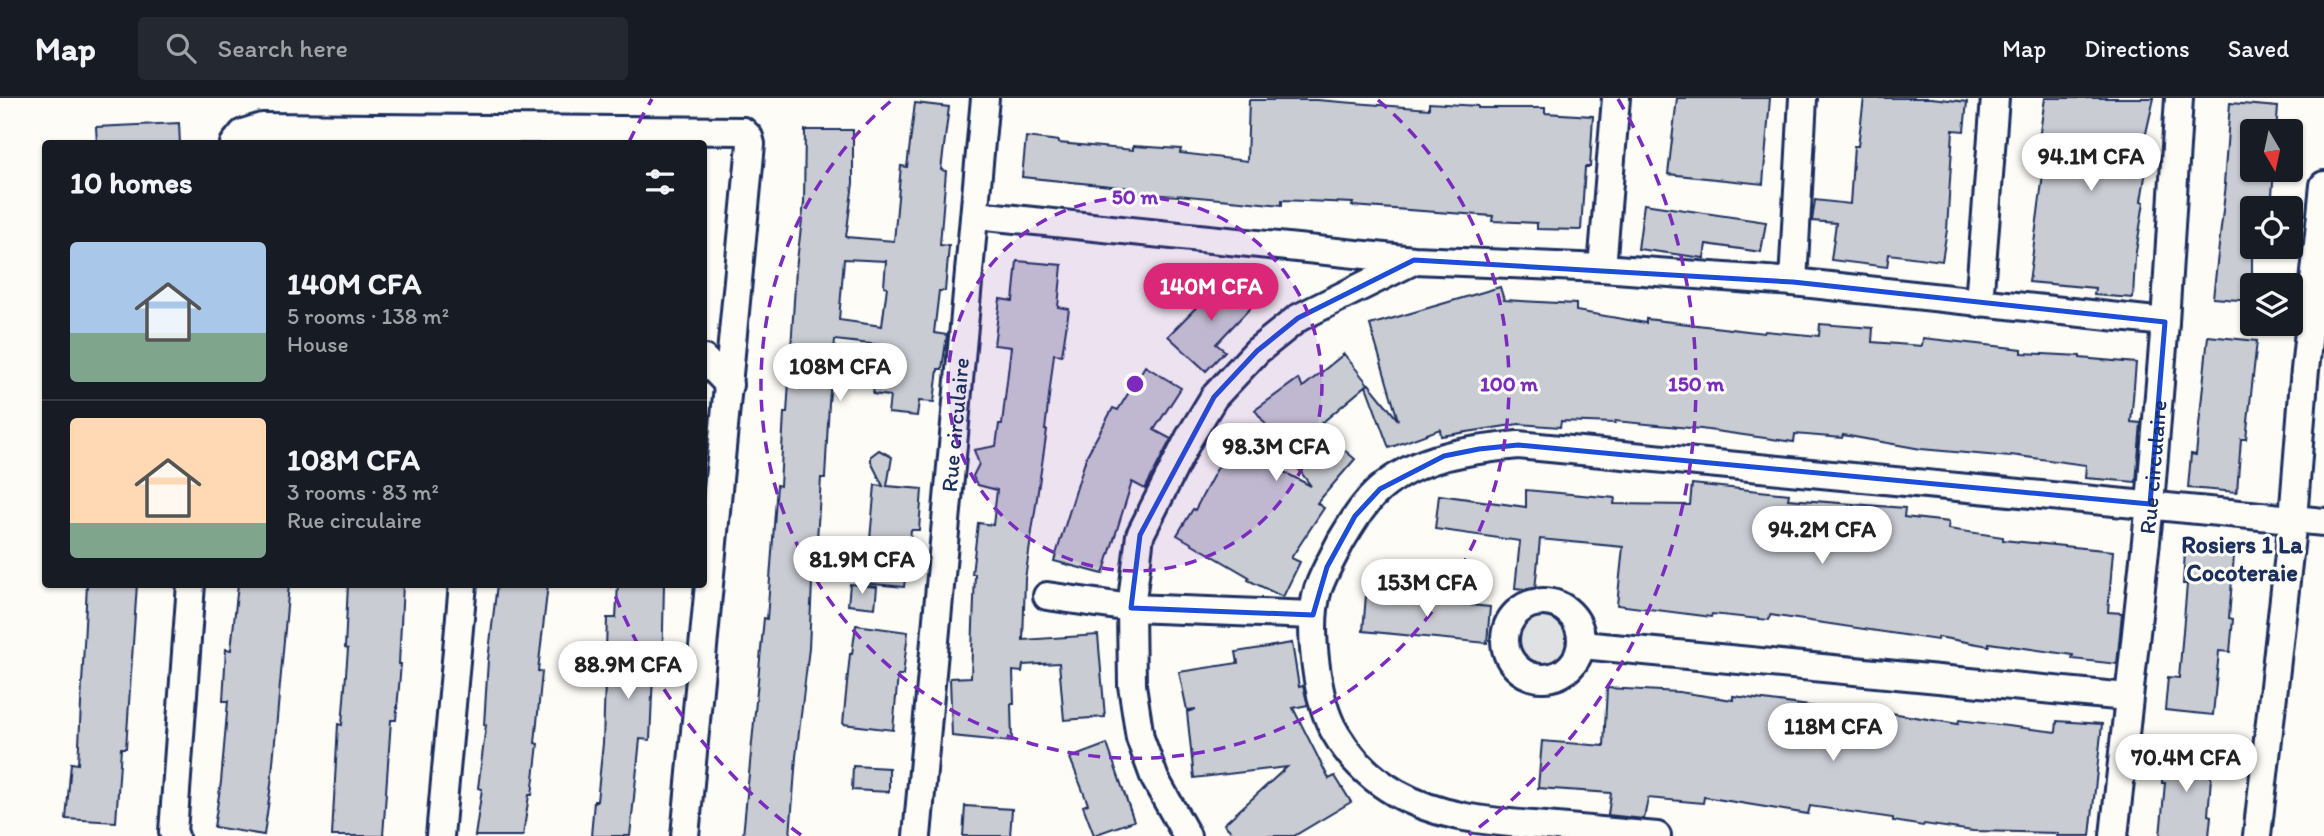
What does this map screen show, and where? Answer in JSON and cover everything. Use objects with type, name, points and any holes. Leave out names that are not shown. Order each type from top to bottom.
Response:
[{"type":"street","name":"Rue circulaire","points":[[917,836],[985,98]]},
{"type":"street","points":[[1602,268],[1616,98]]},
{"type":"street","points":[[1793,282],[1802,98]]},
{"type":"street","points":[[1979,303],[1995,98]]},
{"type":"street","name":"Rue circulaire","points":[[2114,836],[2150,504],[2179,98]]},
{"type":"street","points":[[238,140],[243,134],[262,127],[743,131],[749,136],[751,144],[729,385],[685,836]]},
{"type":"street","points":[[2257,836],[2293,519],[2324,185]]},
{"type":"street","points":[[976,215],[1414,260],[1602,268],[1793,282],[2165,322]]},
{"type":"street","points":[[1187,836],[1155,779],[1140,738],[1132,685],[1131,608],[1140,535],[1189,438],[1214,397],[1257,351],[1298,318],[1414,260]]},
{"type":"street","points":[[707,362],[729,385]]},
{"type":"street","points":[[1657,836],[1455,816],[1424,807],[1395,792],[1361,767],[1334,732],[1326,712],[1316,663],[1313,615],[1327,567],[1355,516],[1380,489],[1406,473],[1444,456],[1518,445],[2324,522]]},
{"type":"street","points":[[176,836],[173,832],[191,588]]},
{"type":"street","points":[[440,836],[463,588]]},
{"type":"street","points":[[1047,596],[1131,608],[1313,615]]},
{"type":"street","points":[[1582,645],[2127,697]]},
{"type":"highlighted area","points":[[1414,260],[1793,282],[2165,322],[2150,504],[1518,445],[1479,449],[1444,456],[1380,489],[1355,516],[1327,567],[1313,615],[1131,608],[1140,535],[1214,397],[1257,351],[1298,318]]},
{"type":"shaded area","points":[[1545,615],[1564,622],[1571,641],[1564,660],[1545,667],[1526,660],[1519,641],[1526,622]]},
{"type":"building","points":[[1677,98],[1770,98],[1763,184],[1668,174]]},
{"type":"building","points":[[1864,98],[1931,98],[1967,102],[1964,131],[1953,130],[1947,230],[1942,261],[1889,254],[1887,267],[1831,260],[1836,223],[1812,221],[1815,200],[1850,204],[1854,146],[1858,146]]},
{"type":"building","points":[[2045,98],[2154,98],[2142,151],[2149,152],[2141,201],[2144,202],[2135,258],[2133,298],[2094,295],[2095,288],[2029,282],[2044,167],[2035,166]]},
{"type":"building","points":[[1249,100],[1317,100],[1429,109],[1429,103],[1478,108],[1545,108],[1545,113],[1593,116],[1590,167],[1585,167],[1581,230],[1537,229],[1537,223],[1492,221],[1493,216],[1352,206],[1353,203],[1282,200],[1282,205],[1130,193],[1130,188],[1022,177],[1026,137],[1133,150],[1133,146],[1181,149],[1180,153],[1247,161]]},
{"type":"building","points":[[915,103],[949,107],[941,170],[946,171],[940,245],[949,246],[945,291],[939,291],[934,333],[947,335],[942,369],[938,369],[934,402],[919,401],[917,416],[888,413],[890,396],[873,394],[879,345],[835,340],[825,478],[821,478],[817,539],[814,539],[809,648],[790,836],[743,836],[764,618],[767,619],[777,485],[780,486],[784,413],[787,413],[796,269],[804,203],[805,130],[853,130],[853,183],[846,237],[894,241],[901,166],[907,167]],"holes":[[[844,259],[886,261],[884,286],[887,287],[882,326],[839,320]]]},
{"type":"building","points":[[2230,103],[2278,107],[2277,119],[2240,119],[2240,182],[2273,182],[2272,196],[2240,196],[2240,259],[2252,259],[2252,273],[2240,273],[2240,300],[2213,298]]},
{"type":"building","points":[[179,123],[180,140],[97,140],[96,127]]},
{"type":"building","points":[[1644,204],[1766,222],[1761,252],[1706,244],[1704,258],[1638,249]]},
{"type":"building","points":[[1017,261],[1062,265],[1058,307],[1069,309],[1062,355],[1054,354],[1047,430],[1025,579],[1023,640],[1098,635],[1105,717],[1064,720],[1059,663],[1023,665],[1022,672],[1013,671],[1012,742],[952,736],[950,678],[971,677],[975,574],[972,574],[978,523],[993,525],[997,490],[978,485],[975,481],[973,476],[979,464],[974,450],[996,446],[999,424],[1002,424],[1011,347],[994,345],[1000,299],[1013,301]]},
{"type":"building","points":[[1226,277],[1254,304],[1216,344],[1225,351],[1206,371],[1168,336]]},
{"type":"building","points":[[1500,287],[1504,300],[1576,304],[1576,311],[1646,323],[1646,319],[1764,333],[1819,336],[1820,324],[1873,328],[1872,342],[1922,346],[1923,338],[2022,349],[2022,353],[2136,363],[2131,422],[2141,423],[2136,482],[2085,478],[2086,465],[2011,455],[1921,449],[1843,435],[1842,438],[1795,434],[1794,442],[1615,421],[1561,421],[1560,427],[1519,424],[1441,436],[1440,429],[1389,448],[1366,386],[1369,384],[1398,420],[1370,325]]},
{"type":"building","points":[[2208,336],[2257,341],[2246,439],[2241,439],[2237,492],[2188,488],[2191,454],[2196,455]]},
{"type":"building","points":[[1344,354],[1368,384],[1317,427],[1355,459],[1317,503],[1324,508],[1291,558],[1300,562],[1283,597],[1248,580],[1249,577],[1177,535],[1193,509],[1195,510],[1230,444],[1311,486],[1255,410],[1298,379],[1303,387]]},
{"type":"building","points":[[1145,366],[1181,388],[1154,430],[1171,439],[1145,489],[1132,482],[1103,574],[1054,561],[1087,455],[1113,408],[1118,410]]},
{"type":"building","points":[[879,450],[892,457],[887,486],[922,489],[919,530],[911,530],[904,587],[864,583],[875,485],[883,486],[871,462],[871,456]]},
{"type":"building","points":[[1692,484],[1789,494],[1788,499],[1905,508],[1904,517],[1949,522],[1948,529],[2003,537],[2003,540],[2113,551],[2108,612],[2122,613],[2117,664],[2072,659],[2073,655],[1989,643],[1989,646],[1938,637],[1937,640],[1770,615],[1769,620],[1712,614],[1711,617],[1617,605],[1623,547],[1540,539],[1535,590],[1515,588],[1520,541],[1435,529],[1439,495],[1526,507],[1526,490],[1615,498],[1614,504],[1690,505]]},
{"type":"building","points":[[2185,551],[2234,555],[2229,618],[2233,619],[2230,652],[2219,651],[2213,715],[2165,710],[2168,677],[2179,678],[2187,584],[2183,584]]},
{"type":"building","points":[[850,584],[877,587],[875,608],[848,605]]},
{"type":"building","points":[[87,588],[137,588],[126,748],[121,748],[116,822],[66,819],[71,763],[78,764]]},
{"type":"building","points":[[238,588],[289,588],[264,835],[214,827],[228,701],[223,701],[226,649],[231,650]]},
{"type":"building","points":[[348,588],[403,588],[401,664],[396,720],[391,720],[383,836],[332,836],[338,724],[342,725],[348,649],[345,648]]},
{"type":"building","points":[[497,588],[548,588],[538,671],[542,672],[535,743],[538,744],[532,795],[529,795],[523,836],[475,836],[482,789],[478,788],[486,725],[488,660]]},
{"type":"building","points":[[618,588],[664,588],[662,674],[653,674],[650,740],[640,739],[630,836],[591,836],[603,743],[607,618],[616,618]]},
{"type":"building","points":[[1366,595],[1490,607],[1487,643],[1363,631]]},
{"type":"building","points":[[856,625],[908,632],[903,675],[898,675],[893,730],[843,724],[850,654]]},
{"type":"building","points":[[1292,643],[1299,687],[1303,686],[1308,705],[1293,708],[1329,779],[1335,776],[1351,802],[1294,836],[1235,836],[1224,824],[1287,767],[1194,778],[1187,712],[1196,709],[1187,710],[1179,672],[1238,663],[1236,652]]},
{"type":"building","points":[[1607,688],[1679,692],[1733,700],[1733,696],[1847,711],[1848,706],[1958,724],[1959,720],[2056,732],[2057,721],[2102,724],[2090,836],[1923,826],[1893,821],[1893,818],[1810,806],[1808,814],[1704,797],[1703,803],[1648,798],[1644,819],[1608,815],[1611,793],[1538,788],[1542,741],[1604,746]]},
{"type":"building","points":[[1107,744],[1134,821],[1094,835],[1083,806],[1088,804],[1070,758]]},
{"type":"building","points":[[2164,750],[2213,754],[2209,836],[2160,836],[2165,783],[2162,783]]},
{"type":"building","points":[[853,766],[889,768],[889,792],[852,790]]},
{"type":"building","points":[[965,806],[1012,809],[1010,836],[963,836]]},
{"type":"district","name":"Rosiers 1 La Cocoteraie","points":[[2242,558]]}]
